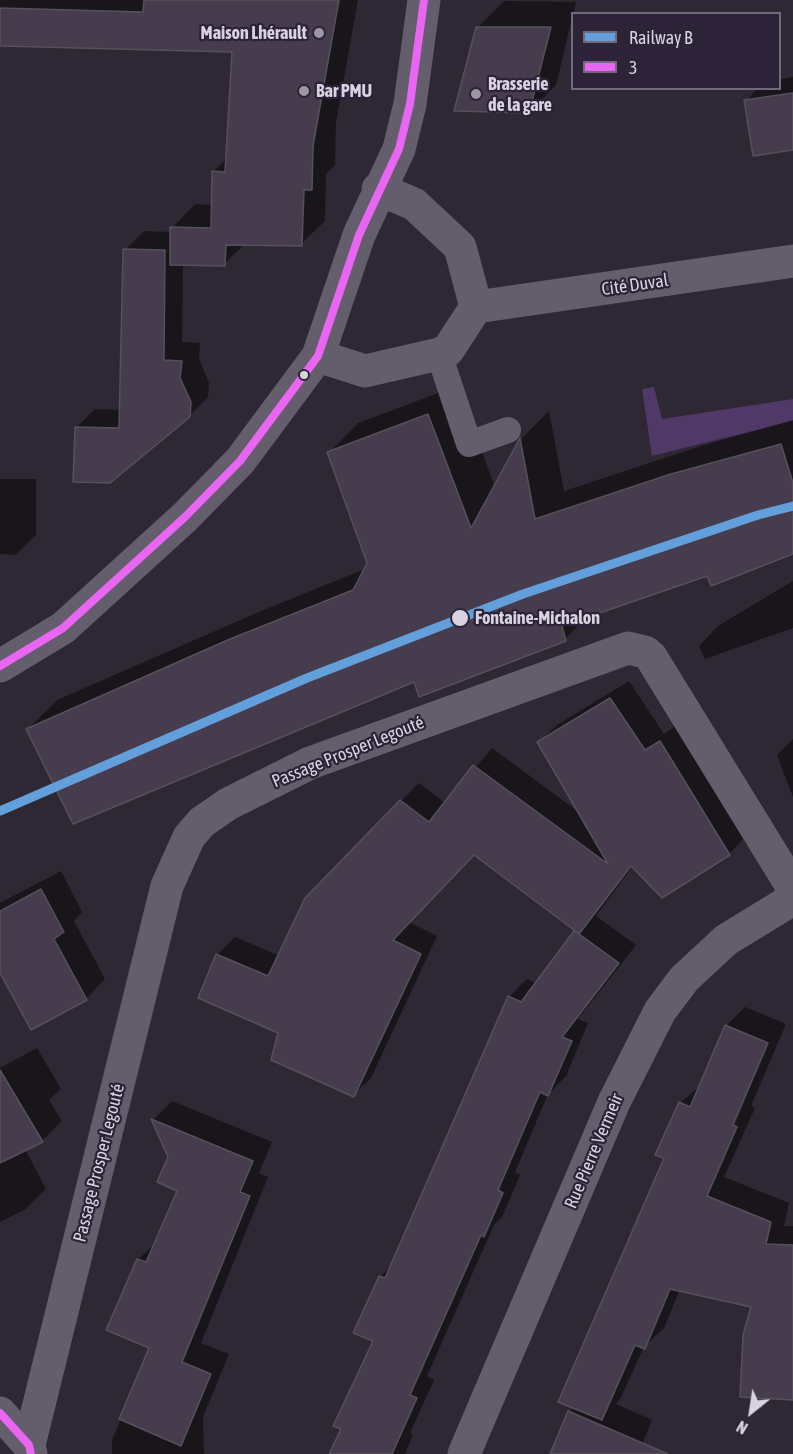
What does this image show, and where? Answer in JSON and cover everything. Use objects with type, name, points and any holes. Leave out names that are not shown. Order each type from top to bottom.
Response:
[{"type":"street","points":[[0,666],[63,628],[185,517],[240,461],[318,356],[359,235],[378,189],[399,149],[410,104],[424,0]]},
{"type":"street","points":[[318,356],[365,371],[439,354],[448,350],[476,307],[460,248],[414,204],[378,189]]},
{"type":"street","name":"Cité Duval","points":[[476,307],[793,261]]},
{"type":"street","name":"Passage Prosper Legouté","points":[[30,1449],[167,886],[189,837],[210,816],[228,804],[310,764],[628,648],[645,652],[651,657],[793,888]]},
{"type":"street","name":"Rue Pierre Vermeir","points":[[464,1454],[614,1102],[660,1011],[684,979],[726,940],[793,899]]},
{"type":"street","points":[[0,1413],[30,1449]]},
{"type":"lane","points":[[439,354],[469,444],[508,430]]},
{"type":"shaded area","points":[[654,387],[662,419],[793,399],[793,421],[652,456],[642,389]]},
{"type":"building","points":[[144,0],[339,0],[313,146],[312,190],[304,190],[302,246],[226,245],[225,266],[170,265],[170,227],[211,228],[212,171],[225,172],[232,52],[0,46],[0,8],[143,12]]},
{"type":"building","points":[[476,27],[551,27],[529,113],[454,111]]},
{"type":"building","points":[[793,93],[793,150],[753,156],[744,100]]},
{"type":"building","points":[[123,249],[165,250],[164,360],[182,361],[180,378],[191,402],[190,417],[110,483],[73,482],[75,427],[119,428]]},
{"type":"building","points":[[428,414],[471,528],[520,438],[535,519],[671,474],[781,444],[793,483],[793,554],[711,586],[707,576],[562,626],[566,641],[419,697],[414,682],[73,824],[26,729],[230,639],[353,590],[367,563],[327,452]]},
{"type":"building","points":[[610,698],[645,750],[660,741],[730,855],[662,898],[631,866],[579,934],[619,963],[562,1037],[572,1041],[548,1096],[540,1092],[498,1190],[503,1193],[484,1237],[481,1235],[410,1395],[417,1398],[392,1454],[329,1454],[341,1429],[333,1426],[373,1341],[353,1333],[379,1276],[385,1278],[508,996],[521,1002],[574,931],[578,933],[474,855],[393,940],[421,954],[354,1097],[271,1060],[278,1033],[198,998],[216,954],[268,976],[305,898],[400,800],[429,822],[473,765],[608,864],[537,742]]},
{"type":"building","points":[[41,889],[64,932],[54,939],[87,1000],[31,1030],[0,973],[0,911]]},
{"type":"building","points":[[725,1025],[768,1043],[733,1125],[737,1127],[707,1196],[771,1222],[766,1244],[793,1245],[793,1400],[740,1397],[743,1335],[751,1307],[670,1289],[645,1349],[635,1345],[602,1420],[558,1402],[664,1158],[655,1155],[679,1102],[690,1107]]},
{"type":"building","points":[[0,1070],[43,1142],[0,1163]]},
{"type":"building","points":[[151,1119],[253,1161],[240,1192],[250,1196],[182,1362],[211,1374],[181,1446],[119,1419],[149,1348],[106,1330],[137,1259],[146,1262],[177,1191],[157,1182],[168,1157]]},
{"type":"building","points":[[568,1411],[668,1454],[550,1454]]},
{"type":"rail line","name":"B","points":[[0,811],[307,678],[523,594],[758,515],[793,506]]},
{"type":"transit line","name":"3","points":[[0,666],[63,628],[185,517],[240,461],[318,356],[359,235],[399,149],[410,104],[424,0]]},
{"type":"transit line","name":"3","points":[[0,1413],[29,1445],[31,1454]]},
{"type":"place","name":"Maison Lhérault","points":[[319,33]]},
{"type":"place","name":"Bar PMU","points":[[304,91]]},
{"type":"place","name":"Brasserie de la gare","points":[[476,94]]},
{"type":"place","name":"Fontaine-Michalon","points":[[460,618]]}]
